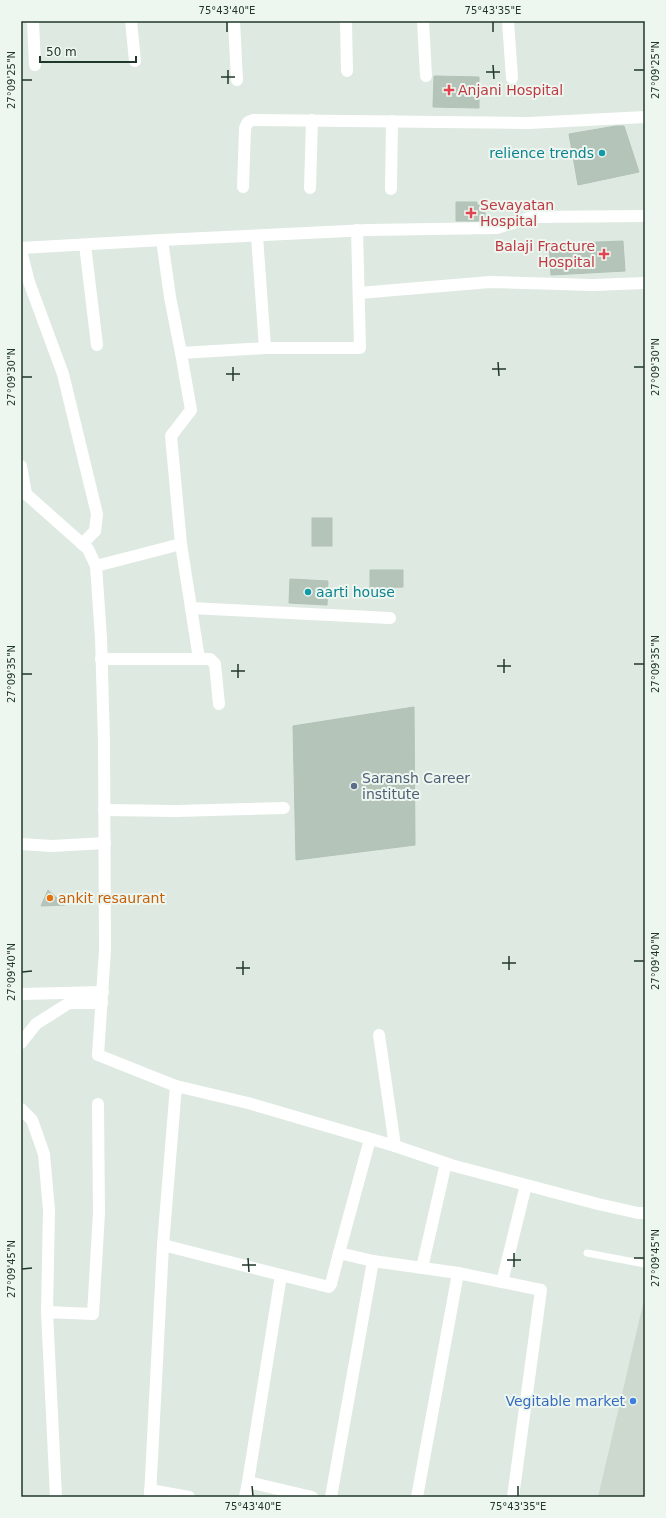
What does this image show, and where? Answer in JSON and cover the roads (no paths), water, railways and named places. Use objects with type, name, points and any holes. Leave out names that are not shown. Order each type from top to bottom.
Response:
[{"type":"street","points":[[33,21],[35,65]]},
{"type":"street","points":[[131,21],[135,61]]},
{"type":"street","points":[[234,21],[237,80]]},
{"type":"street","points":[[346,21],[347,71]]},
{"type":"street","points":[[423,21],[426,76]]},
{"type":"street","points":[[508,21],[512,78]]},
{"type":"street","points":[[244,187],[245,128],[248,122],[253,120],[529,123],[645,117]]},
{"type":"street","points":[[310,188],[312,120]]},
{"type":"street","points":[[391,189],[392,121]]},
{"type":"street","points":[[82,544],[95,531],[97,514],[86,474],[75,418],[63,374],[29,282],[21,249],[86,244],[357,230],[497,228],[532,217],[645,216]]},
{"type":"street","points":[[181,353],[265,348],[360,348],[357,230]]},
{"type":"street","points":[[257,236],[265,348]]},
{"type":"street","points":[[162,240],[170,296],[191,410],[172,436],[181,544],[199,659]]},
{"type":"street","points":[[86,244],[97,345]]},
{"type":"street","points":[[359,293],[375,293],[490,282],[593,285],[645,283]]},
{"type":"street","points":[[21,466],[24,493],[88,549],[96,566],[101,659],[106,950],[98,1055],[176,1086],[248,1103],[395,1146],[446,1163],[526,1185],[598,1204],[638,1213],[645,1213]]},
{"type":"street","points":[[96,566],[181,544]]},
{"type":"street","points":[[191,608],[390,618]]},
{"type":"street","points":[[101,659],[210,659],[215,664],[219,704]]},
{"type":"street","points":[[104,810],[176,811],[284,808]]},
{"type":"street","points":[[21,844],[52,846],[105,843]]},
{"type":"street","points":[[21,994],[102,997]]},
{"type":"street","points":[[21,1043],[36,1024],[69,1003],[102,997]]},
{"type":"street","points":[[379,1035],[395,1146]]},
{"type":"street","points":[[176,1086],[163,1244],[150,1493],[189,1497]]},
{"type":"street","points":[[47,1312],[93,1314],[99,1213],[98,1104]]},
{"type":"street","points":[[21,1109],[32,1120],[44,1154],[49,1210],[47,1312],[56,1497]]},
{"type":"street","points":[[163,1244],[329,1287],[370,1139]]},
{"type":"street","points":[[422,1268],[446,1163]]},
{"type":"street","points":[[502,1282],[526,1185]]},
{"type":"street","points":[[339,1253],[373,1260],[458,1273],[541,1290],[513,1497]]},
{"type":"street","points":[[331,1497],[373,1260]]},
{"type":"street","points":[[417,1497],[458,1273]]},
{"type":"street","points":[[245,1497],[281,1274]]},
{"type":"street","points":[[248,1482],[312,1497]]},
{"type":"lane","points":[[587,1253],[645,1264]]},
{"type":"place","name":"Anjani Hospital","points":[[449,90]]},
{"type":"place","name":"relience trends","points":[[602,153]]},
{"type":"place","name":"Sevayatan Hospital","points":[[471,213]]},
{"type":"place","name":"Balaji Fracture Hospital","points":[[604,254]]},
{"type":"place","name":"aarti house","points":[[308,592]]},
{"type":"place","name":"Saransh Career institute","points":[[354,786]]},
{"type":"place","name":"ankit resaurant","points":[[50,898]]},
{"type":"place","name":"Vegitable market","points":[[633,1401]]}]
